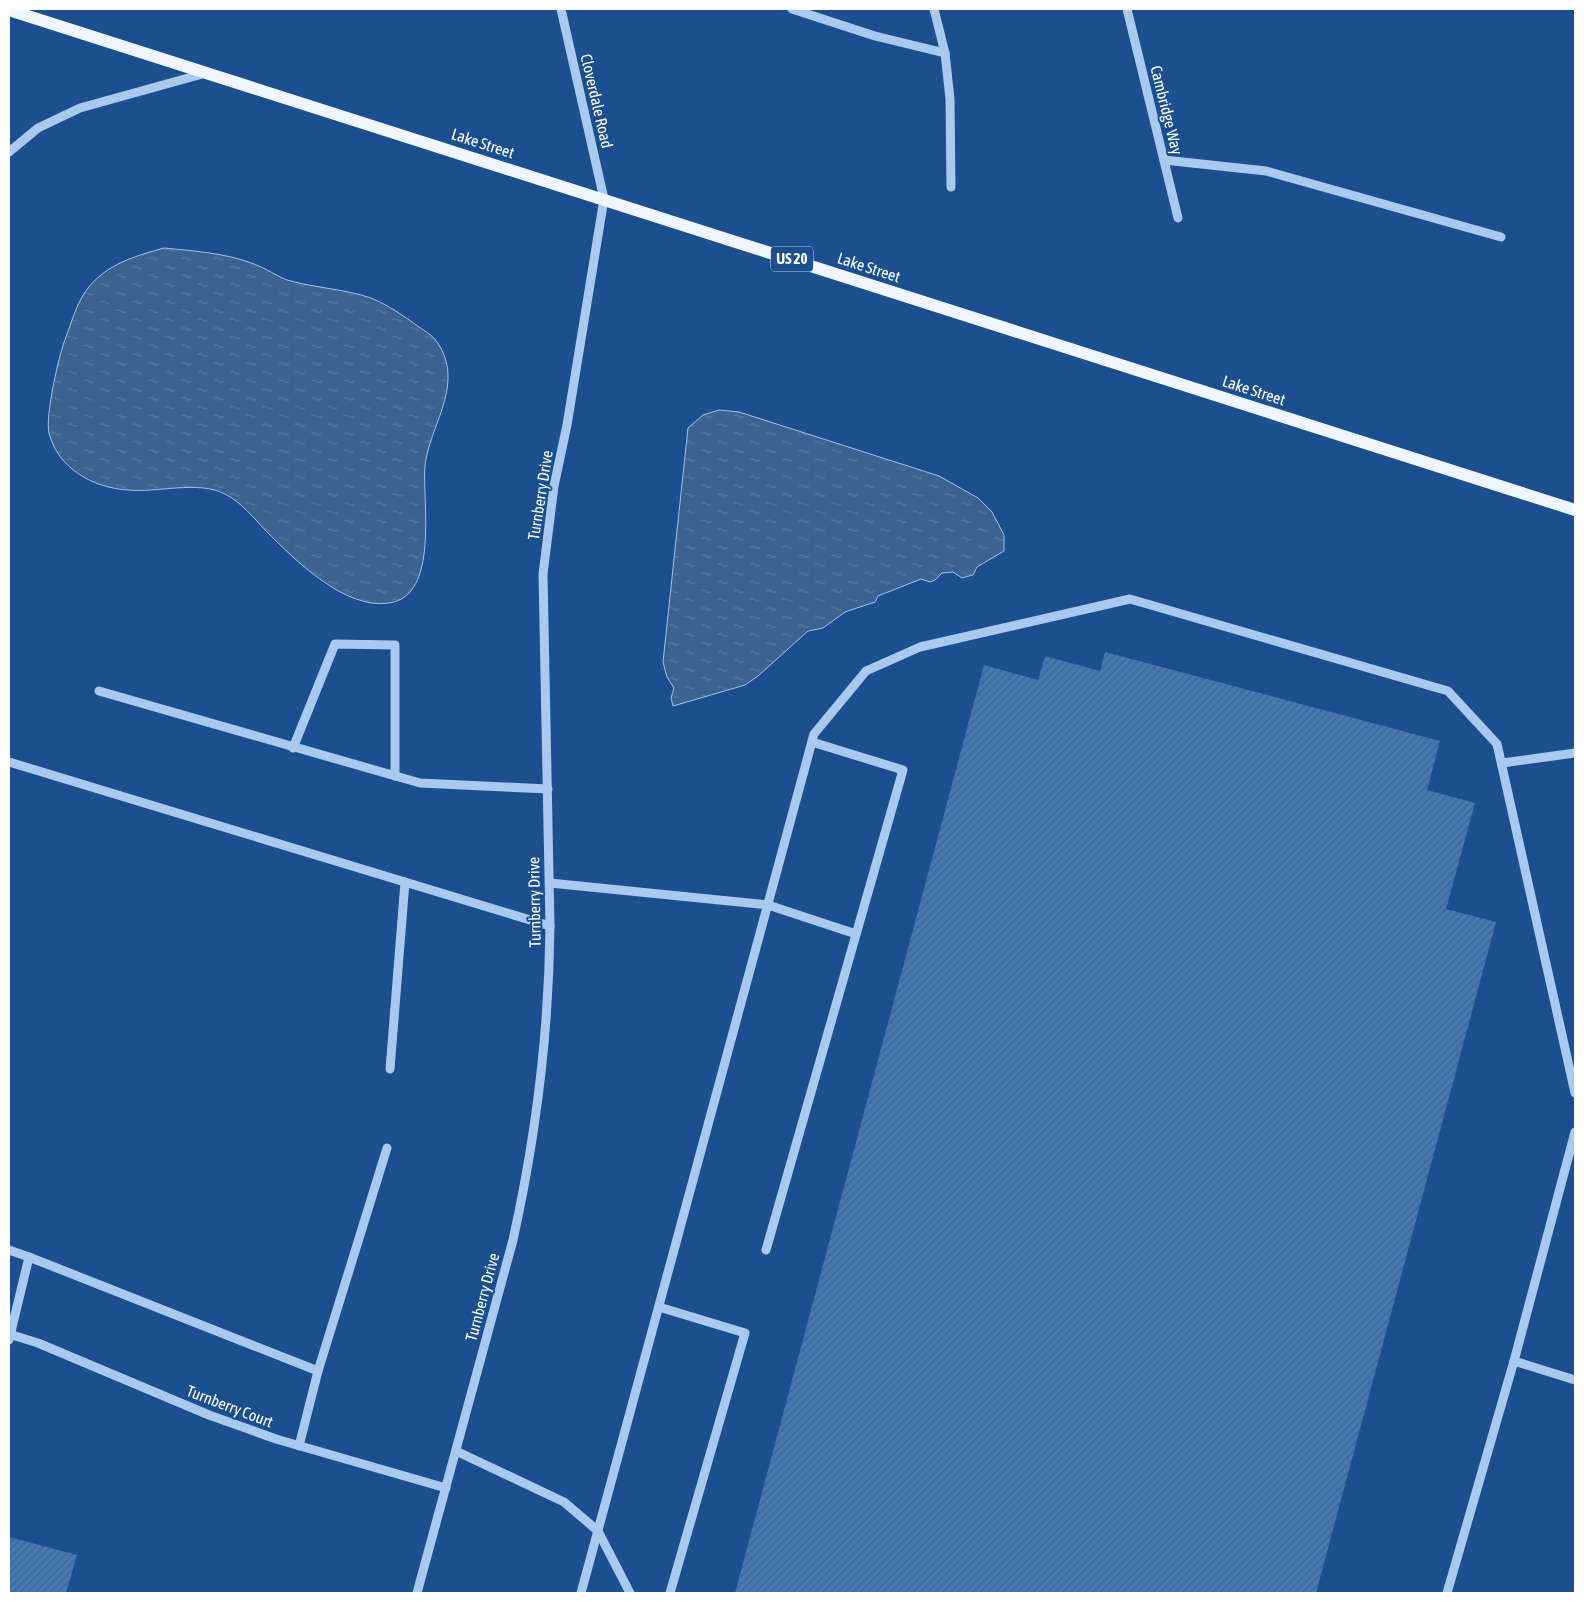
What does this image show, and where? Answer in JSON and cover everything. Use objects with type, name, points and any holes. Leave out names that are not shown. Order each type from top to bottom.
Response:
[{"type":"main road","name":"Lake Street","points":[[9,10],[1575,510]]},
{"type":"street","name":"Cloverdale Road","points":[[561,9],[604,199]]},
{"type":"street","points":[[792,9],[875,36],[945,53]]},
{"type":"street","points":[[934,9],[945,53],[950,99],[951,187]]},
{"type":"street","name":"Cambridge Way","points":[[1127,9],[1178,218]]},
{"type":"street","points":[[9,152],[38,128],[80,108],[207,73]]},
{"type":"street","points":[[1164,160],[1266,171],[1501,237]]},
{"type":"street","name":"Turnberry Drive","points":[[417,1593],[513,1240],[525,1188],[542,1077],[550,981],[550,883],[543,574],[554,486],[567,425],[604,199]]},
{"type":"street","points":[[581,1593],[814,734],[866,671],[930,644],[1130,599],[1448,691],[1497,744],[1575,1093]]},
{"type":"street","points":[[293,748],[335,644],[395,645],[395,776]]},
{"type":"street","points":[[99,692],[420,783],[548,788]]},
{"type":"street","points":[[766,1250],[903,770],[812,742]]},
{"type":"street","points":[[1502,763],[1575,753]]},
{"type":"street","points":[[9,762],[550,926]]},
{"type":"street","points":[[390,1069],[405,882]]},
{"type":"street","points":[[550,883],[768,905],[856,934]]},
{"type":"street","points":[[1448,1593],[1514,1361],[1575,1132]]},
{"type":"street","points":[[299,1446],[318,1371],[387,1148]]},
{"type":"street","points":[[9,1250],[318,1371]]},
{"type":"street","points":[[9,1336],[29,1257]]},
{"type":"street","points":[[659,1307],[745,1333],[670,1593]]},
{"type":"street","name":"Turnberry Court","points":[[9,1336],[38,1343],[209,1415],[299,1446],[446,1488]]},
{"type":"street","points":[[1514,1361],[1575,1380]]},
{"type":"street","points":[[456,1451],[564,1502],[598,1531],[630,1593]]},
{"type":"water","points":[[164,248],[232,257],[258,266],[287,280],[371,298],[402,315],[437,342],[445,358],[448,373],[447,389],[425,466],[426,522],[422,566],[416,583],[405,596],[389,603],[372,603],[355,599],[338,591],[306,568],[278,543],[242,506],[225,494],[214,490],[190,487],[139,490],[115,488],[90,481],[60,457],[49,433],[49,413],[53,385],[63,345],[82,297],[89,286],[107,270],[129,259]]},
{"type":"water","points":[[719,410],[739,412],[939,476],[978,498],[992,512],[1004,535],[1004,551],[977,567],[973,575],[962,578],[953,572],[942,573],[930,582],[921,579],[878,596],[875,602],[845,612],[823,628],[808,631],[758,676],[745,685],[673,706],[671,698],[674,688],[667,677],[663,662],[688,428],[703,415]]},
{"type":"building","points":[[1105,652],[1440,741],[1427,790],[1475,803],[1446,909],[1496,922],[1316,1593],[735,1593],[984,665],[1038,680],[1045,656],[1100,671]]},
{"type":"building","points":[[9,1537],[77,1555],[66,1593],[9,1593]]}]
